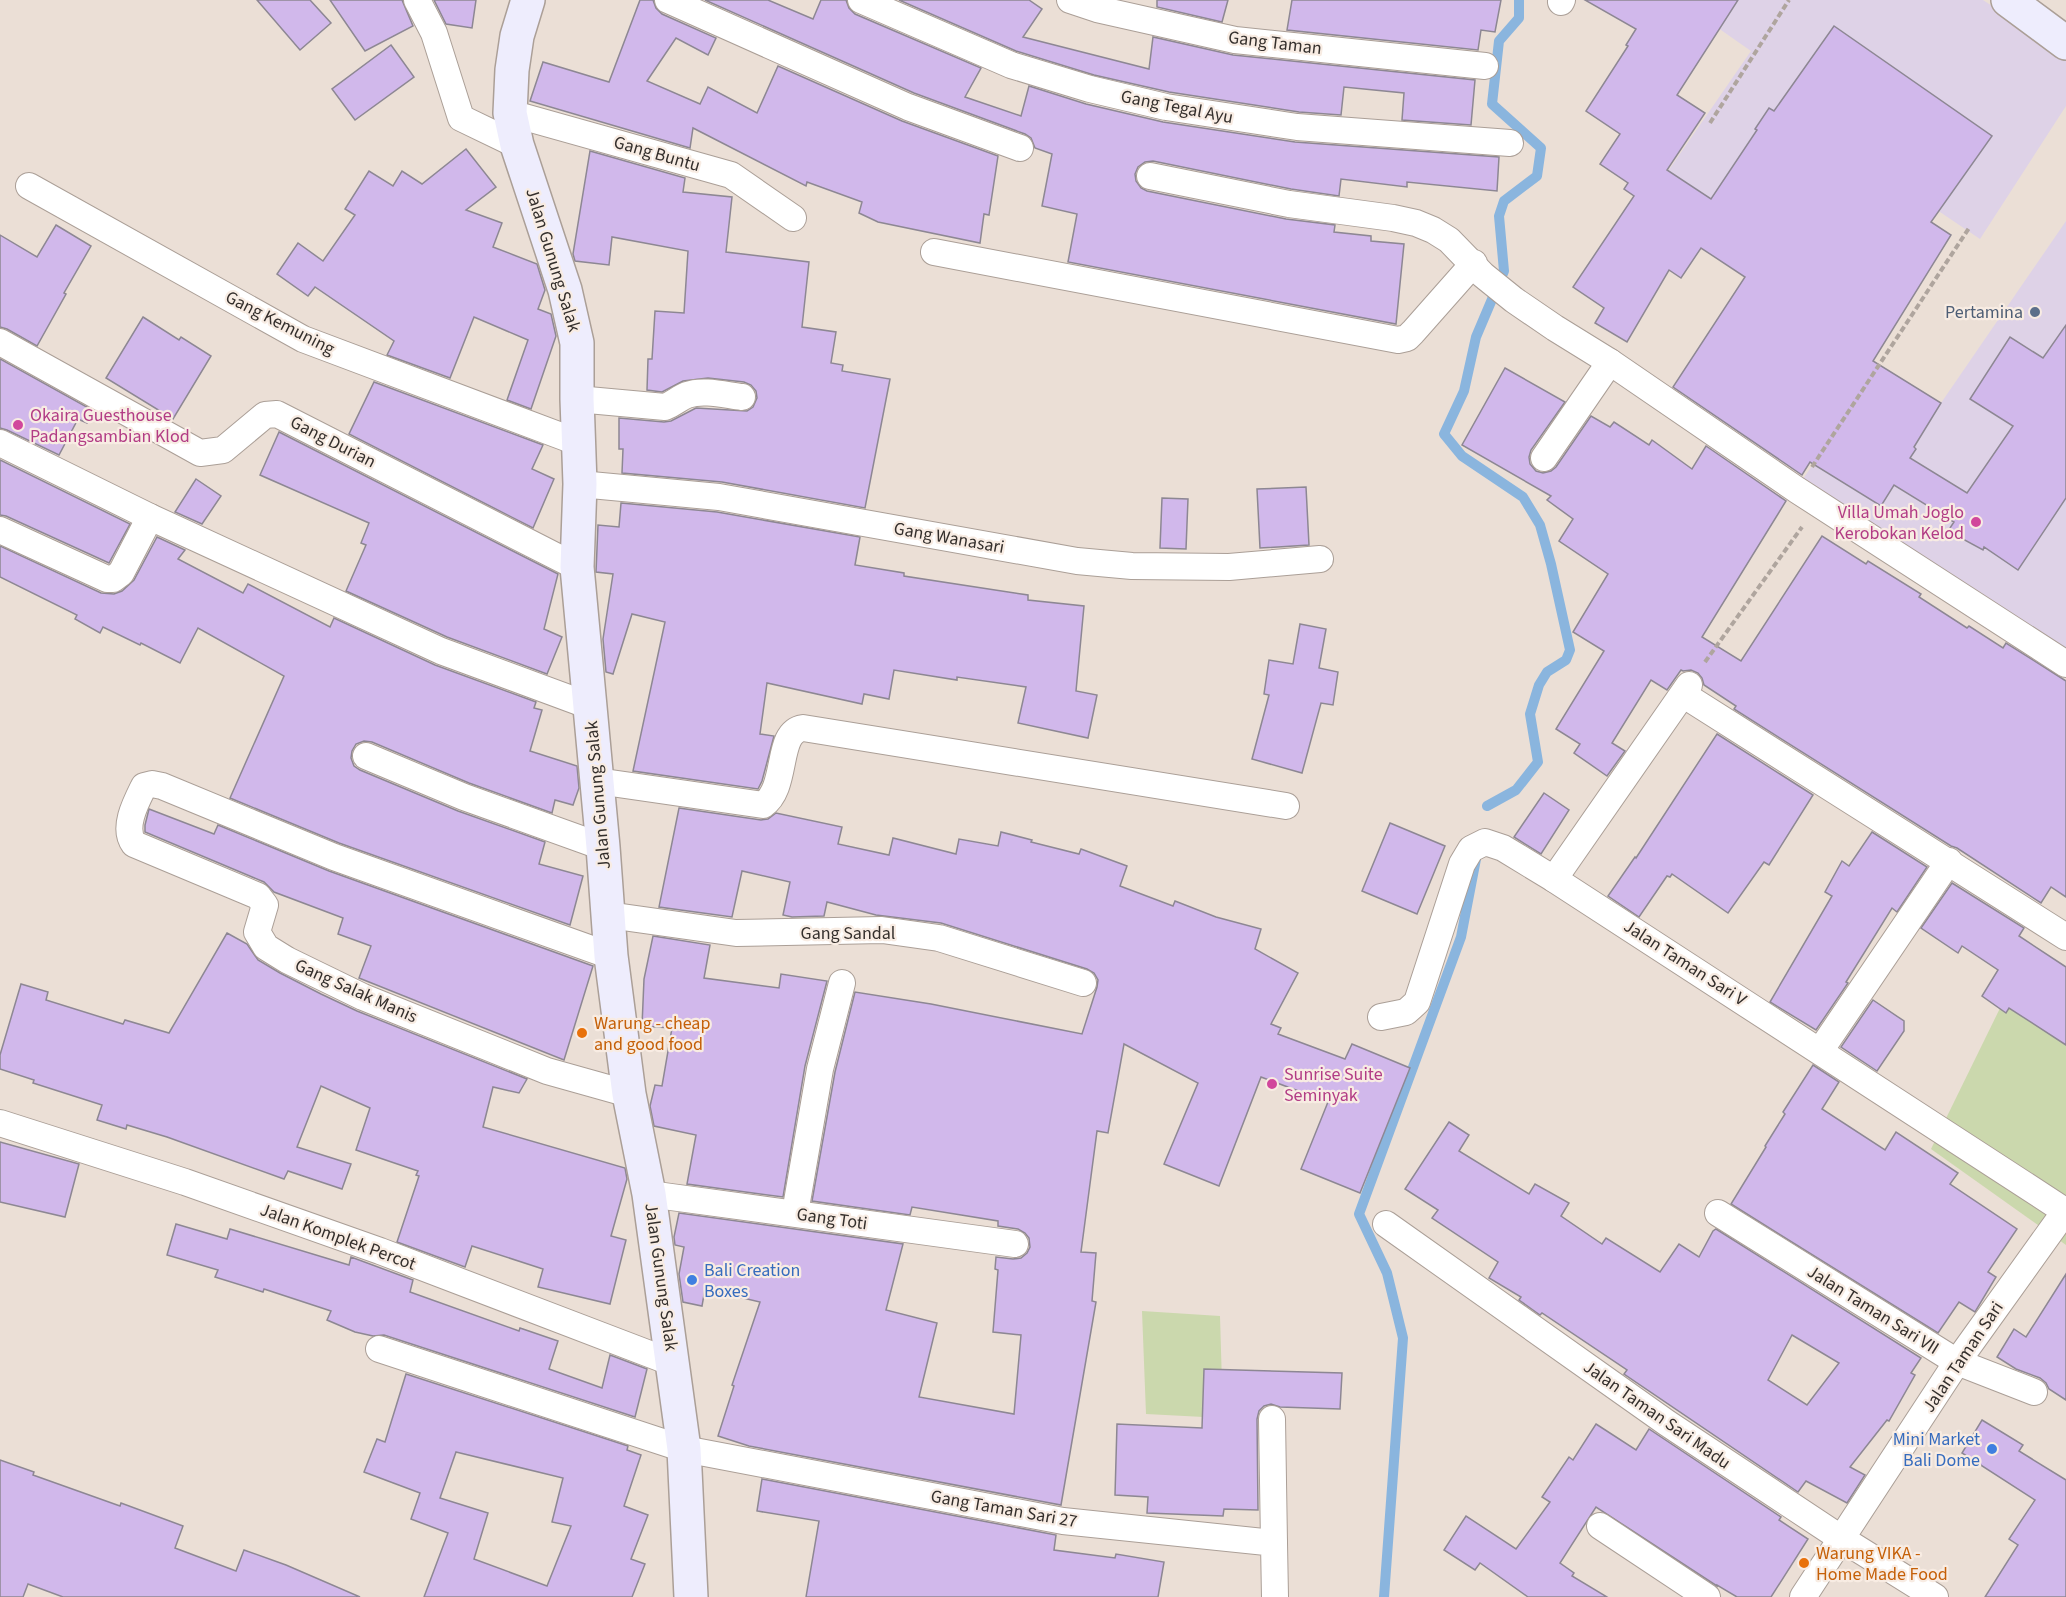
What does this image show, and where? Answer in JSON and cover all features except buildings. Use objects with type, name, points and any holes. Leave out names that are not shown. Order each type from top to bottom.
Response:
[{"type":"street","points":[[417,0],[434,33],[461,118],[517,145]]},
{"type":"street","name":"Jalan Gunung Salak","points":[[528,0],[517,36],[512,70],[510,113],[517,145],[565,290],[578,343],[580,484],[577,567],[611,956],[629,1094],[650,1194],[684,1449],[691,1597]]},
{"type":"street","points":[[668,0],[908,107],[1020,148]]},
{"type":"street","name":"Gang Tegal Ayu","points":[[861,0],[1011,65],[1090,89],[1166,107],[1297,127],[1510,143]]},
{"type":"street","name":"Gang Taman","points":[[1070,0],[1097,9],[1235,40],[1485,66]]},
{"type":"street","points":[[2008,0],[2066,43]]},
{"type":"street","name":"Gang Buntu","points":[[510,113],[731,175],[793,218]]},
{"type":"street","points":[[1150,176],[1289,204],[1416,223],[1449,240],[1514,300],[1610,362],[1818,504],[2066,664]]},
{"type":"street","name":"Gang Kemuning","points":[[29,186],[303,339],[578,442]]},
{"type":"street","points":[[934,252],[1398,340],[1407,338],[1479,269]]},
{"type":"street","name":"Gang Durian","points":[[0,342],[200,453],[223,450],[265,415],[277,414],[577,567]]},
{"type":"street","points":[[1544,458],[1610,362]]},
{"type":"street","points":[[577,399],[665,406],[676,403],[686,395],[702,393],[742,397]]},
{"type":"street","points":[[0,443],[150,517],[441,651],[590,706]]},
{"type":"street","name":"Gang Wanasari","points":[[580,484],[718,497],[1077,561],[1132,566],[1229,567],[1320,559]]},
{"type":"street","points":[[0,530],[107,579],[113,579],[121,573],[150,517]]},
{"type":"street","points":[[1554,879],[1687,690],[2066,937]]},
{"type":"street","points":[[597,781],[763,806],[776,791],[788,738],[795,730],[803,728],[1286,806]]},
{"type":"street","points":[[366,756],[464,798],[603,847]]},
{"type":"street","name":"Gang Salak Manis","points":[[611,956],[334,856],[162,786],[152,784],[144,786],[128,832],[135,844],[258,896],[266,905],[257,932],[266,946],[287,960],[363,997],[511,1057],[547,1071],[629,1094]]},
{"type":"street","name":"Jalan Taman Sari V","points":[[1381,1017],[1407,1012],[1418,1002],[1462,864],[1471,849],[1485,842],[1503,848],[1554,879],[2066,1210]]},
{"type":"street","points":[[1821,1051],[1949,861]]},
{"type":"street","name":"Gang Sandal","points":[[608,915],[736,933],[882,930],[939,939],[1083,982]]},
{"type":"street","points":[[795,1214],[820,1069],[842,983]]},
{"type":"street","name":"Jalan Komplek Percot","points":[[0,1124],[185,1182],[282,1216],[391,1255],[673,1363]]},
{"type":"street","name":"Gang Toti","points":[[650,1194],[1015,1244]]},
{"type":"street","name":"Jalan Taman Sari","points":[[1803,1597],[1957,1362],[2066,1210]]},
{"type":"street","name":"Jalan Taman Sari VII","points":[[1718,1213],[1957,1362],[2034,1392]]},
{"type":"street","name":"Jalan Taman Sari Madu","points":[[1386,1224],[1666,1423],[1842,1539],[1935,1597]]},
{"type":"street","name":"Gang Taman Sari 27","points":[[379,1349],[684,1449],[1063,1521],[1274,1543]]},
{"type":"street","points":[[1272,1419],[1275,1597]]},
{"type":"street","points":[[1600,1526],[1707,1597]]},
{"type":"path","points":[[1710,123],[1789,0]]},
{"type":"path","points":[[1797,490],[1969,228]]},
{"type":"path","points":[[1687,690],[1818,504]]},
{"type":"shaded area","points":[[1678,0],[1983,0],[2066,55],[2066,106],[1980,239],[1845,148],[1705,240],[1646,203],[1751,51]]},
{"type":"shaded area","points":[[2066,221],[2066,651],[1800,483],[1882,367],[1941,403]]},
{"type":"green space","points":[[2005,998],[2066,1042],[2066,1245],[1931,1149]]},
{"type":"green space","points":[[1142,1311],[1220,1316],[1223,1418],[1146,1414]]},
{"type":"waterway","points":[[1487,806],[1516,790],[1538,762],[1530,714],[1539,685],[1547,672],[1566,660],[1570,650],[1540,525],[1523,497],[1462,456],[1444,434],[1464,391],[1476,337],[1504,271],[1499,216],[1504,201],[1537,176],[1541,148],[1492,104],[1499,41],[1519,18],[1519,0]]},
{"type":"waterway","points":[[1384,1597],[1403,1338],[1387,1273],[1359,1214],[1461,937],[1476,859]]},
{"type":"place","name":"Pertamina","points":[[2035,312]]},
{"type":"place","name":"Okaira Guesthouse Padangsambian Klod","points":[[18,425]]},
{"type":"place","name":"Villa Umah Joglo Kerobokan Kelod","points":[[1976,522]]},
{"type":"place","name":"Warung - cheap and good food","points":[[582,1033]]},
{"type":"place","name":"Sunrise Suite Seminyak","points":[[1272,1084]]},
{"type":"place","name":"Bali Creation Boxes","points":[[692,1280]]},
{"type":"place","name":"Mini Market Bali Dome","points":[[1992,1449]]},
{"type":"place","name":"Warung VIKA - Home Made Food","points":[[1804,1563]]}]
